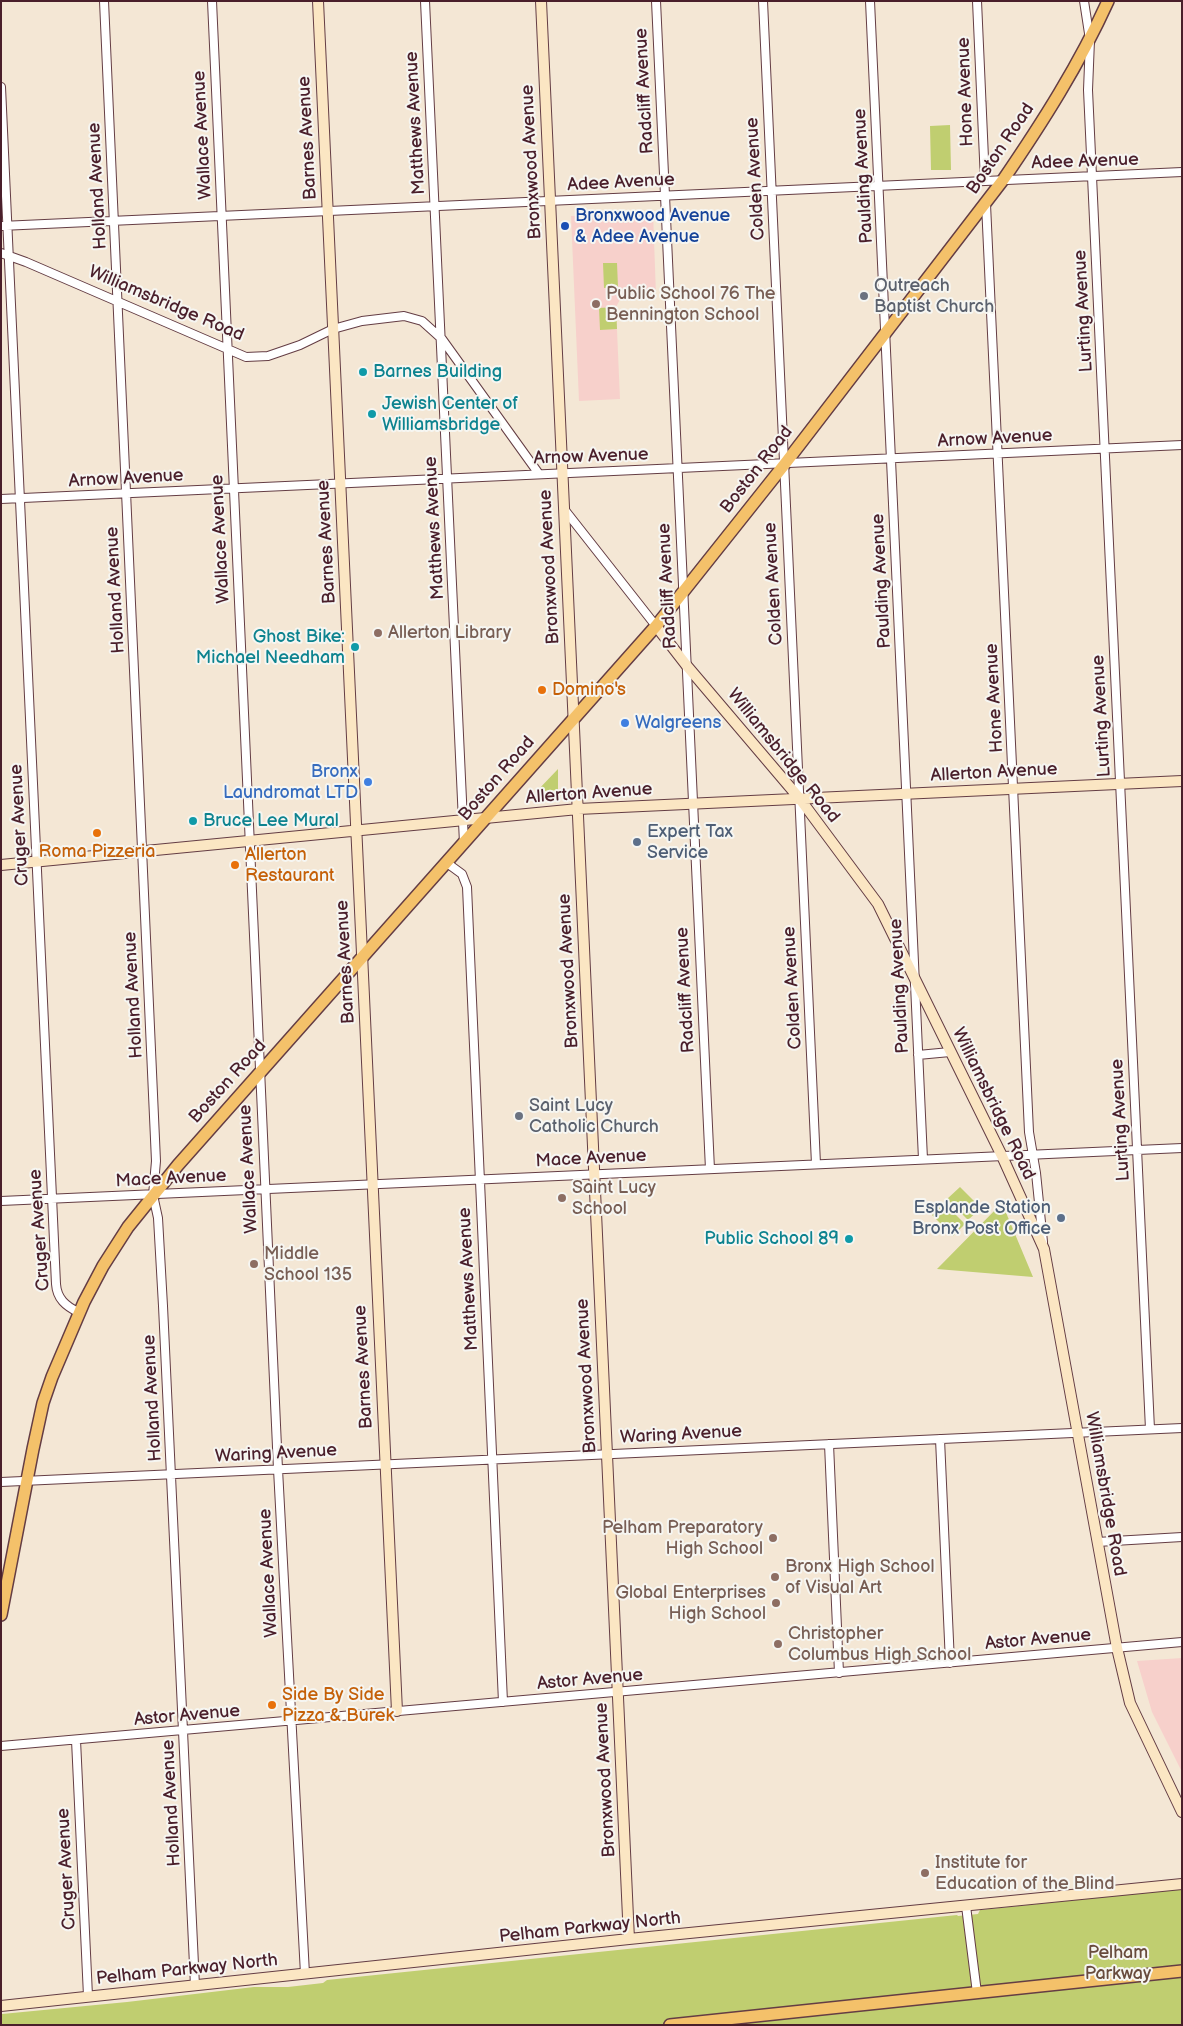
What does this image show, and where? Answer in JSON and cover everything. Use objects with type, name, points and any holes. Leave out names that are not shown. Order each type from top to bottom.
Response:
[{"type":"main road","name":"Boston Road","points":[[1,1615],[45,1398],[59,1357],[78,1312],[109,1255],[128,1227],[153,1195],[683,594],[986,204],[1041,124],[1090,40],[1108,1]]},
{"type":"main road","points":[[670,2025],[1182,1971]]},
{"type":"street","name":"Holland Avenue","points":[[104,1],[157,1167],[153,1195],[158,1218],[172,1474],[195,1986]]},
{"type":"street","name":"Wallace Avenue","points":[[212,1],[278,1469],[305,1974]]},
{"type":"street","name":"Barnes Avenue","points":[[318,1],[396,1711]]},
{"type":"street","name":"Matthews Avenue","points":[[425,1],[464,843]]},
{"type":"street","name":"Bronxwood Avenue","points":[[541,1],[606,1454],[630,1939]]},
{"type":"street","name":"Radcliff Avenue","points":[[656,1],[710,1169]]},
{"type":"street","name":"Colden Avenue","points":[[763,1],[816,1164]]},
{"type":"street","name":"Paulding Avenue","points":[[870,1],[923,1160]]},
{"type":"street","name":"Hone Avenue","points":[[977,1],[985,181]]},
{"type":"street","name":"Lurting Avenue","points":[[1084,1],[1090,40],[1088,90],[1150,1429]]},
{"type":"street","name":"Cruger Avenue","points":[[1,87],[5,254],[20,498],[56,1291],[63,1303],[78,1312]]},
{"type":"street","name":"Adee Avenue","points":[[4,226],[1182,172]]},
{"type":"street","name":"Hone Avenue","points":[[986,204],[1029,1132],[1044,1249]]},
{"type":"street","name":"Williamsbridge Road","points":[[5,254],[246,357],[268,356],[300,346],[333,329],[362,320],[404,316],[422,322],[442,339],[539,474]]},
{"type":"street","name":"Arnow Avenue","points":[[1,499],[1182,446]]},
{"type":"street","name":"Williamsbridge Road","points":[[564,509],[687,666],[800,799],[878,904],[1002,1156],[1044,1249],[1117,1648],[1130,1703],[1182,1812]]},
{"type":"street","name":"Allerton Avenue","points":[[1,865],[578,809],[1182,781]]},
{"type":"street","name":"Matthews Avenue","points":[[447,862],[462,874],[467,887],[503,1702]]},
{"type":"street","points":[[918,1055],[950,1052]]},
{"type":"street","name":"Mace Avenue","points":[[1,1202],[1182,1148]]},
{"type":"street","name":"Waring Avenue","points":[[1,1482],[1182,1428]]},
{"type":"street","points":[[940,1439],[950,1663]]},
{"type":"street","points":[[829,1444],[840,1673]]},
{"type":"street","points":[[1097,1542],[1182,1537]]},
{"type":"street","name":"Astor Avenue","points":[[1,1746],[1182,1642]]},
{"type":"street","name":"Cruger Avenue","points":[[76,1740],[88,1996]]},
{"type":"street","name":"Pelham Parkway North","points":[[1,2006],[630,1939],[1182,1884]]},
{"type":"street","points":[[966,1906],[977,1993]]},
{"type":"shaded area","name":"Public School 76 The Bennington School","points":[[653,212],[656,295],[622,296],[616,307],[620,399],[579,401],[571,216]]},
{"type":"shaded area","points":[[1182,1658],[1182,1772],[1152,1712],[1137,1661]]},
{"type":"green space","points":[[950,125],[951,170],[931,170],[930,126]]},
{"type":"green space","points":[[603,263],[617,263],[618,287],[604,288]]},
{"type":"green space","points":[[616,307],[617,329],[600,330],[599,308]]},
{"type":"green space","points":[[558,769],[558,790],[536,792]]},
{"type":"green space","points":[[960,1187],[981,1208],[968,1220],[947,1199]]},
{"type":"green space","points":[[944,1203],[965,1224],[953,1236],[932,1215]]},
{"type":"green space","points":[[1002,1203],[1033,1277],[937,1269]]},
{"type":"green space","name":"Pelham Parkway","points":[[1182,1889],[1182,2025],[1,2025],[2,2014],[254,1987],[288,1987],[323,1983],[327,1980],[978,1914],[980,1910]]},
{"type":"place","name":"Bronxwood Avenue & Adee Avenue","points":[[565,226]]},
{"type":"place","name":"Outreach Baptist Church","points":[[864,296]]},
{"type":"place","name":"Public School 76 The Bennington School","points":[[596,304]]},
{"type":"place","name":"Barnes Building","points":[[363,372]]},
{"type":"place","name":"Jewish Center of Williamsbridge","points":[[372,414]]},
{"type":"place","name":"Allerton Library","points":[[378,633]]},
{"type":"place","name":"Ghost Bike: Michael Needham","points":[[355,647]]},
{"type":"place","name":"Domino's","points":[[542,690]]},
{"type":"place","name":"Walgreens","points":[[625,723]]},
{"type":"place","name":"Bronx Laundromat LTD","points":[[368,782]]},
{"type":"place","name":"Bruce Lee Mural","points":[[193,821]]},
{"type":"place","name":"Roma Pizzeria","points":[[97,833]]},
{"type":"place","name":"Expert Tax Service","points":[[637,842]]},
{"type":"place","name":"Allerton Restaurant","points":[[235,865]]},
{"type":"place","name":"Saint Lucy Catholic Church","points":[[519,1116]]},
{"type":"place","name":"Saint Lucy School","points":[[562,1198]]},
{"type":"place","name":"Esplande Station Bronx Post Office","points":[[1061,1218]]},
{"type":"place","name":"Public School 89","points":[[849,1239]]},
{"type":"place","name":"Middle School 135","points":[[254,1264]]},
{"type":"place","name":"Pelham Preparatory High School","points":[[773,1538]]},
{"type":"place","name":"Bronx High School of Visual Art","points":[[775,1577]]},
{"type":"place","name":"Global Enterprises High School","points":[[776,1603]]},
{"type":"place","name":"Christopher Columbus High School","points":[[778,1644]]},
{"type":"place","name":"Side By Side Pizza & Burek","points":[[272,1705]]},
{"type":"place","name":"Institute for Education of the Blind","points":[[925,1873]]}]
